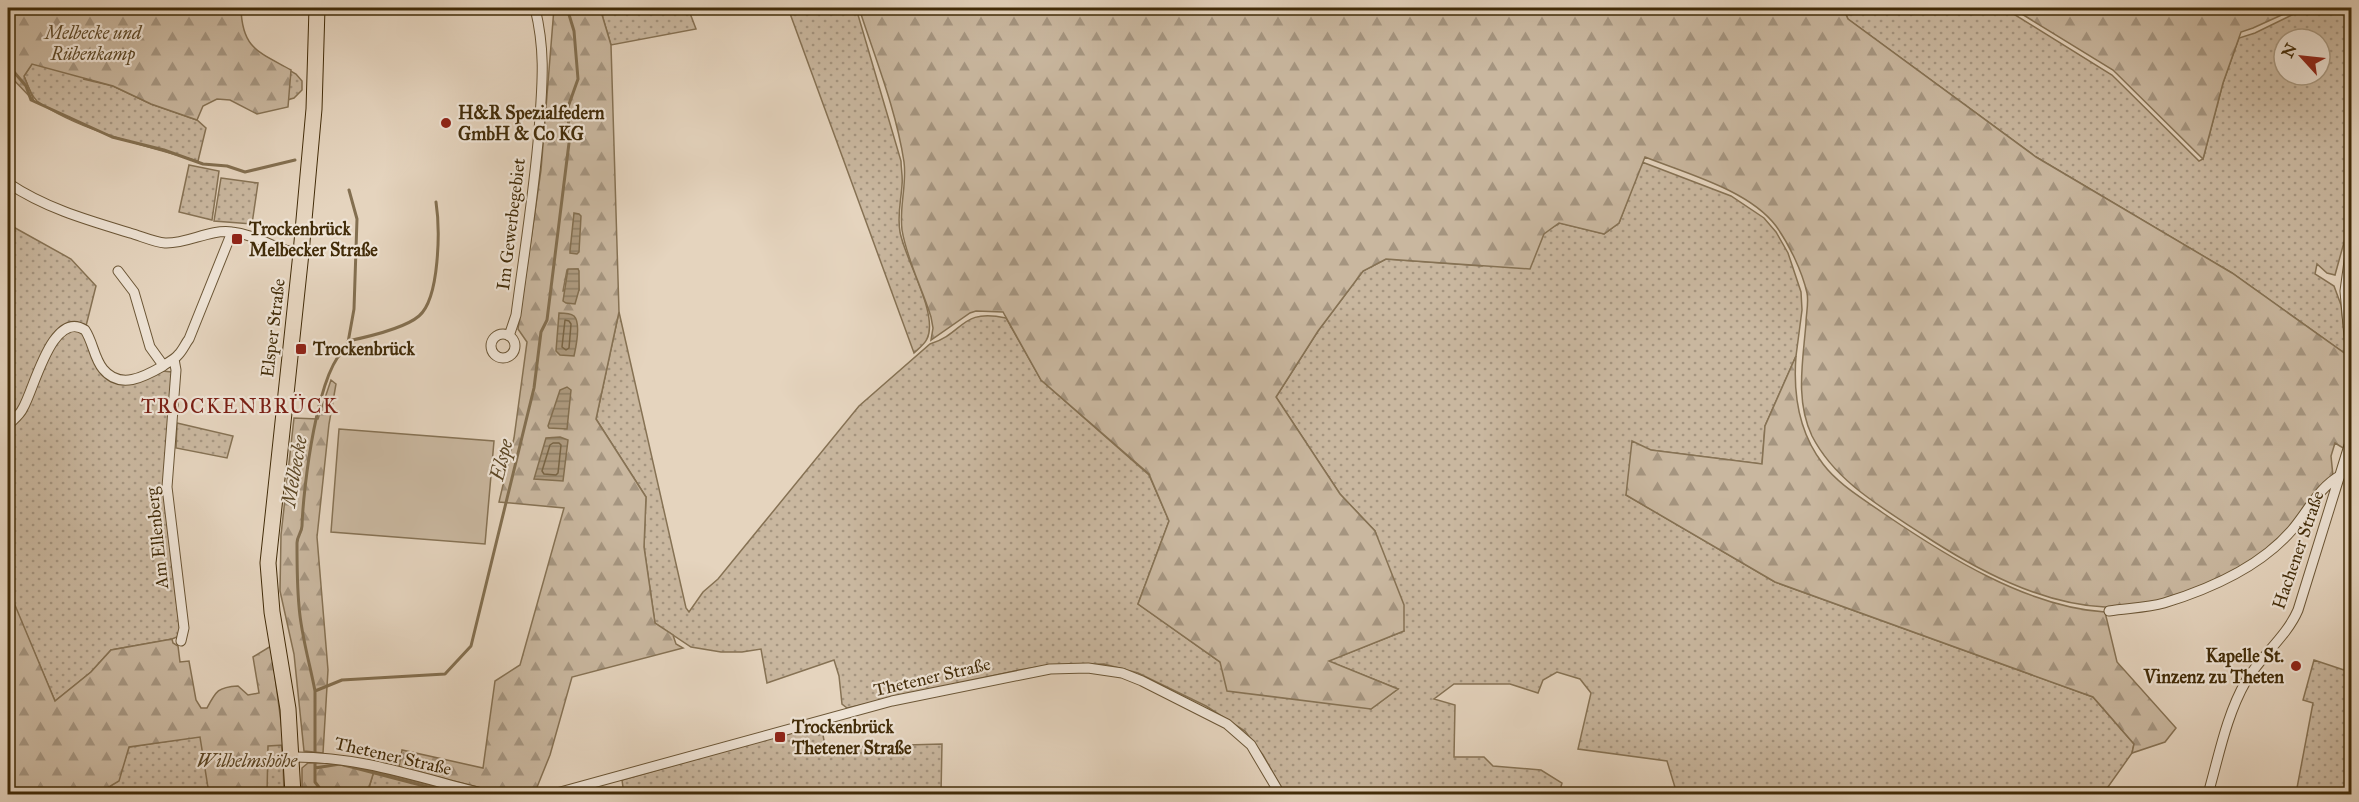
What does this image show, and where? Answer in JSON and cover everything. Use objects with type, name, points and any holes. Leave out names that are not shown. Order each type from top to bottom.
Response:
[{"type":"main road","name":"Elsper Straße","points":[[293,795],[298,757],[272,612],[268,563],[314,109],[317,8]]},
{"type":"street","name":"Im Gewerbegebiet","points":[[508,336],[516,315],[531,201],[544,66],[540,27],[535,8]]},
{"type":"street","points":[[8,183],[24,195],[67,215],[164,243],[191,240],[216,232],[232,232],[258,238],[288,252],[301,253]]},
{"type":"street","points":[[8,425],[23,410],[47,352],[60,332],[68,327],[75,326],[85,330],[99,363],[108,374],[117,379],[136,380],[174,359],[189,339],[232,232]]},
{"type":"street","points":[[2352,239],[2345,291],[2352,371]]},
{"type":"street","points":[[118,270],[134,292],[150,347],[163,365]]},
{"type":"street","name":"Am Ellenberg","points":[[174,359],[176,370],[167,487],[184,628],[182,641]]},
{"type":"street","name":"Hachener Straße","points":[[2208,795],[2225,730],[2237,698],[2248,677],[2298,610],[2352,436]]},
{"type":"street","points":[[2109,611],[2163,603],[2221,582],[2255,562],[2291,531],[2323,488],[2341,475]]},
{"type":"street","name":"Thetener Straße","points":[[553,795],[892,701],[1050,669],[1088,668],[1113,671],[1136,678],[1182,699],[1227,724],[1251,745],[1280,795]]},
{"type":"street","name":"Thetener Straße","points":[[298,757],[325,757],[371,764],[485,795]]},
{"type":"green space","name":"Melbecke und Rübenkamp","points":[[8,8],[230,36],[296,74],[302,81],[302,90],[294,98],[284,101],[83,79],[113,86],[151,104],[197,120],[206,128],[198,161],[158,150],[73,121],[37,101],[24,76],[32,64],[8,86]]},
{"type":"green space","name":"Melbecke und Rübenkamp","points":[[8,8],[241,8],[245,32],[254,48],[291,70],[288,107],[257,114],[230,100],[217,99],[203,106],[197,120],[151,104],[113,86],[32,64],[24,76],[34,101],[8,74]]},
{"type":"green space","points":[[554,8],[600,8],[611,45],[619,312],[596,419],[646,497],[644,547],[655,623],[673,635],[676,644],[683,648],[572,677],[550,755],[535,792],[505,794],[399,767],[402,750],[483,768],[495,681],[520,665],[564,508],[499,502],[514,438],[527,342],[518,329],[541,170]],"holes":[[[578,269],[579,290],[563,291],[567,270]]]},
{"type":"green space","points":[[600,8],[688,8],[696,29],[611,45]]},
{"type":"green space","points":[[788,8],[856,8],[901,161],[900,232],[929,316],[927,339],[914,353]]},
{"type":"green space","points":[[859,8],[1843,8],[1848,19],[2036,157],[2232,273],[2347,355],[2351,415],[2347,437],[2343,448],[2335,443],[2331,456],[2333,476],[2296,520],[2255,559],[2217,581],[2161,600],[2116,607],[2081,604],[2033,592],[1986,572],[1942,547],[1860,492],[1833,466],[1812,436],[1803,408],[1802,366],[1808,297],[1786,241],[1764,213],[1750,202],[1697,176],[1645,157],[1619,223],[1604,234],[1559,223],[1544,234],[1530,269],[1386,259],[1363,271],[1318,331],[1276,397],[1340,494],[1375,531],[1404,605],[1404,631],[1329,661],[1398,689],[1371,709],[1227,691],[1220,662],[1138,604],[1169,521],[1149,474],[1041,380],[1003,312],[976,311],[970,313],[931,340],[933,328],[931,317],[911,263],[902,230],[901,213],[905,171],[900,142],[890,103]]},
{"type":"green space","points":[[1843,8],[2004,8],[2112,75],[2199,161],[2203,159],[2223,83],[2239,38],[2255,33],[2306,8],[2351,8],[2351,217],[2335,275],[2327,273],[2317,264],[2315,274],[2334,286],[2341,305],[2347,355],[2232,273],[2036,157],[1848,19]]},
{"type":"green space","points":[[2012,8],[2297,8],[2241,32],[2223,83],[2203,159],[2113,70]]},
{"type":"green space","points":[[1642,162],[1731,196],[1764,218],[1776,232],[1788,253],[1801,292],[1802,310],[1796,356],[1765,426],[1762,464],[1651,450],[1626,495],[1775,582],[2093,697],[2134,744],[2132,753],[2103,794],[1677,794],[1667,761],[1578,749],[1591,693],[1580,679],[1557,672],[1543,680],[1538,693],[1510,684],[1454,684],[1434,699],[1455,705],[1454,757],[1484,757],[1493,766],[1541,770],[1562,783],[1559,794],[1285,794],[1263,755],[1245,731],[1206,706],[1138,673],[1104,664],[1050,665],[847,708],[842,704],[839,676],[834,660],[767,683],[761,649],[721,652],[691,647],[655,623],[644,547],[646,497],[596,419],[619,312],[686,608],[689,612],[703,592],[718,579],[859,406],[930,344],[950,334],[971,319],[991,316],[1006,318],[1041,380],[1149,475],[1169,521],[1138,604],[1220,662],[1371,709],[1398,689],[1328,661],[1404,631],[1375,531],[1340,494],[1276,397],[1318,331],[1363,271],[1386,259],[1482,266],[1560,223],[1604,234],[1619,223]]},
{"type":"green space","points":[[189,165],[219,171],[212,220],[179,212]]},
{"type":"green space","points":[[221,178],[258,183],[252,224],[214,221]]},
{"type":"green space","points":[[8,224],[71,259],[96,286],[86,326],[91,349],[119,383],[162,371],[172,372],[163,488],[180,632],[172,639],[111,650],[91,672],[55,701],[12,600],[8,619]]},
{"type":"green space","points":[[1796,356],[1799,413],[1808,439],[1829,471],[1851,490],[1907,529],[1988,577],[2046,600],[2076,608],[2105,612],[2117,662],[2176,728],[2165,742],[2132,753],[2134,744],[2093,697],[1775,582],[1626,495],[1632,441],[1651,450],[1762,464],[1765,426]]},
{"type":"green space","points":[[331,380],[336,384],[329,424],[317,537],[328,670],[323,753],[304,751],[294,654],[280,591],[281,535],[294,418],[318,419]]},
{"type":"green space","points":[[177,423],[233,436],[227,458],[176,448]]},
{"type":"green space","points":[[339,429],[494,441],[485,544],[331,532]]},
{"type":"green space","name":"Wilhelmshöhe","points":[[12,598],[55,701],[91,672],[111,650],[172,639],[173,643],[178,646],[180,662],[189,661],[196,700],[201,708],[207,708],[215,694],[226,687],[238,686],[248,695],[259,693],[253,657],[271,646],[284,745],[268,746],[267,794],[209,794],[200,737],[129,747],[119,781],[97,794],[8,794],[8,619]]},
{"type":"green space","points":[[2351,650],[2351,794],[2289,794],[2297,788],[2313,703],[2303,700],[2314,660],[2344,670]]},
{"type":"green space","points":[[813,728],[823,735],[825,746],[832,747],[942,744],[941,794],[624,794],[622,780]]},
{"type":"green space","name":"Wilhelmshöhe","points":[[280,734],[284,794],[97,794],[118,781],[129,747],[196,737]]},
{"type":"green space","points":[[308,763],[330,763],[374,771],[367,794],[302,794],[302,768]]},
{"type":"green space","points":[[374,771],[464,794],[367,794]]},
{"type":"water","points":[[574,213],[581,216],[577,254],[570,253]]},
{"type":"water","points":[[568,269],[579,271],[579,290],[575,304],[563,301]]},
{"type":"water","points":[[559,313],[571,314],[576,319],[577,335],[574,356],[560,355],[556,351]]},
{"type":"water","points":[[567,387],[571,390],[567,429],[549,428],[560,390]]},
{"type":"water","points":[[560,437],[568,440],[563,481],[534,479],[546,438]]},
{"type":"waterway","name":"Elspe","points":[[324,794],[315,782],[315,691],[342,680],[445,674],[471,646],[534,388],[541,332],[547,320],[569,143],[568,107],[578,79],[574,31],[567,8]]},
{"type":"waterway","name":"Melbecke","points":[[8,65],[26,86],[31,100],[112,137],[164,150],[203,164],[227,166],[245,172],[295,160]]},
{"type":"waterway","name":"Melbecke","points":[[315,691],[300,617],[297,543],[302,528],[305,486],[320,403],[327,378],[336,359],[347,348],[354,309],[357,219],[349,190]]},
{"type":"waterway","points":[[348,341],[385,332],[405,324],[419,316],[426,307],[435,279],[437,262],[436,202]]},
{"type":"waterway","points":[[315,768],[340,764],[455,794]]},
{"type":"place","name":"H&R Spezialfedern GmbH & Co KG","points":[[446,123]]},
{"type":"place","name":"Trockenbrück Melbecker Straße","points":[[237,239]]},
{"type":"place","name":"Trockenbrück","points":[[301,349]]},
{"type":"place","name":"Kapelle St. Vinzenz zu Theten","points":[[2296,666]]},
{"type":"place","name":"Trockenbrück Thetener Straße","points":[[780,737]]},
{"type":"district","name":"TROCKENBRÜCK","points":[[240,406]]}]
